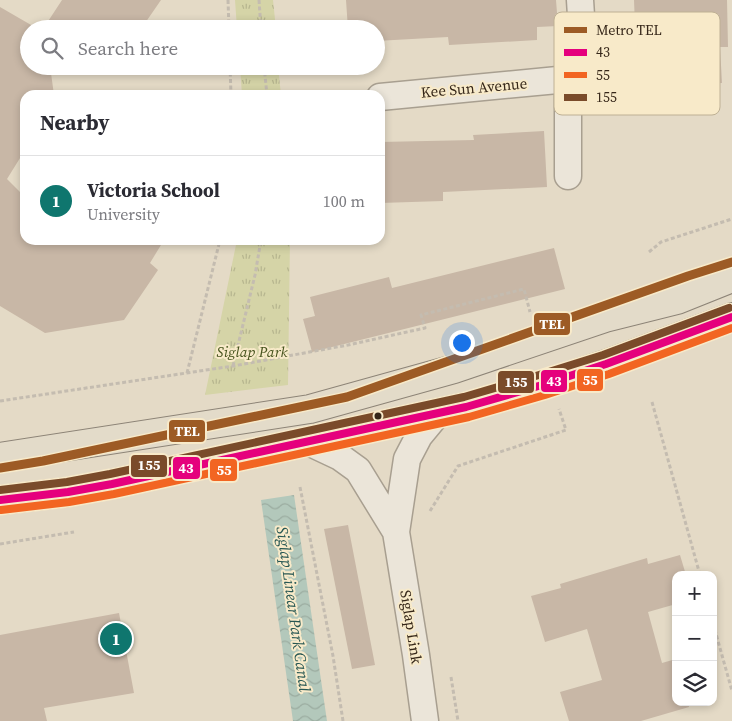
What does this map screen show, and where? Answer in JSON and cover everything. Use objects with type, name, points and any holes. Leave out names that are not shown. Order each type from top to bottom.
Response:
[{"type":"main road","points":[[0,457],[310,409],[454,369],[606,318],[677,300],[732,278]]},
{"type":"main road","points":[[0,500],[68,492],[112,484],[466,407],[606,364],[732,317]]},
{"type":"street","name":"Kee Sun Avenue","points":[[385,97],[554,80]]},
{"type":"street","points":[[568,115],[568,176]]},
{"type":"street","name":"Siglap Link","points":[[425,721],[396,532],[407,459],[419,436],[438,413]]},
{"type":"street","name":"Siglap Link","points":[[306,441],[340,457],[358,470],[396,532]]},
{"type":"path","points":[[228,0],[229,20]]},
{"type":"path","points":[[259,0],[260,20]]},
{"type":"path","points":[[230,75],[231,90]]},
{"type":"path","points":[[265,75],[266,90]]},
{"type":"path","points":[[649,252],[661,242],[732,219]]},
{"type":"path","points":[[187,373],[219,245]]},
{"type":"path","points":[[235,366],[260,245]]},
{"type":"path","points":[[0,401],[235,366],[425,328],[422,315],[524,289]]},
{"type":"path","points":[[652,402],[699,571]]},
{"type":"path","points":[[428,518],[430,511],[458,466],[566,430]]},
{"type":"path","points":[[300,488],[333,656],[343,721]]},
{"type":"path","points":[[0,544],[74,532]]},
{"type":"path","points":[[717,637],[732,691]]},
{"type":"path","points":[[451,677],[458,721]]},
{"type":"green space","points":[[235,0],[273,0],[275,20],[236,20]]},
{"type":"green space","points":[[241,75],[279,75],[280,90],[242,90]]},
{"type":"green space","name":"Siglap Park","points":[[236,245],[290,245],[288,385],[205,395]]},
{"type":"water","name":"Siglap Linear Park Canal","points":[[294,495],[327,721],[293,721],[261,500]]},
{"type":"building","points":[[62,0],[161,0],[147,20],[49,20]]},
{"type":"building","points":[[346,0],[556,0],[557,12],[554,12],[554,26],[537,27],[537,40],[449,45],[448,37],[385,40],[385,20],[347,20]]},
{"type":"building","points":[[634,0],[727,0],[728,47],[720,47],[720,12],[634,12]]},
{"type":"building","points":[[0,7],[22,20],[20,20],[20,75],[51,75],[53,90],[20,90],[20,158],[7,179],[20,192],[20,245],[161,245],[150,263],[158,270],[124,320],[45,333],[0,306]]},
{"type":"building","points":[[720,47],[722,83],[720,83]]},
{"type":"building","points":[[544,131],[547,187],[443,192],[443,201],[385,203],[385,142],[474,140],[473,135]]},
{"type":"building","points":[[554,248],[565,289],[312,352],[303,319],[315,316],[310,297],[389,277],[392,288]]},
{"type":"building","points":[[348,525],[375,665],[352,669],[324,529]]},
{"type":"building","points":[[680,555],[685,571],[672,571],[672,605],[648,612],[662,663],[672,660],[672,706],[689,707],[641,721],[569,721],[560,692],[602,680],[587,629],[545,642],[531,596],[561,588],[560,584],[647,558],[648,564]]},
{"type":"building","points":[[119,613],[134,693],[44,708],[47,721],[0,721],[0,635]]},
{"type":"metro line","name":"TEL","points":[[0,468],[43,461],[347,397],[732,262]]},
{"type":"transit line","name":"155","points":[[0,490],[67,482],[110,474],[464,397],[603,355],[729,308]]},
{"type":"transit line","name":"43","points":[[0,500],[68,492],[112,484],[466,407],[606,364],[732,317]]},
{"type":"transit line","name":"55","points":[[1,510],[69,502],[114,494],[469,417],[609,374],[732,328]]},
{"type":"place","name":"Victoria School","points":[[116,639]]}]
